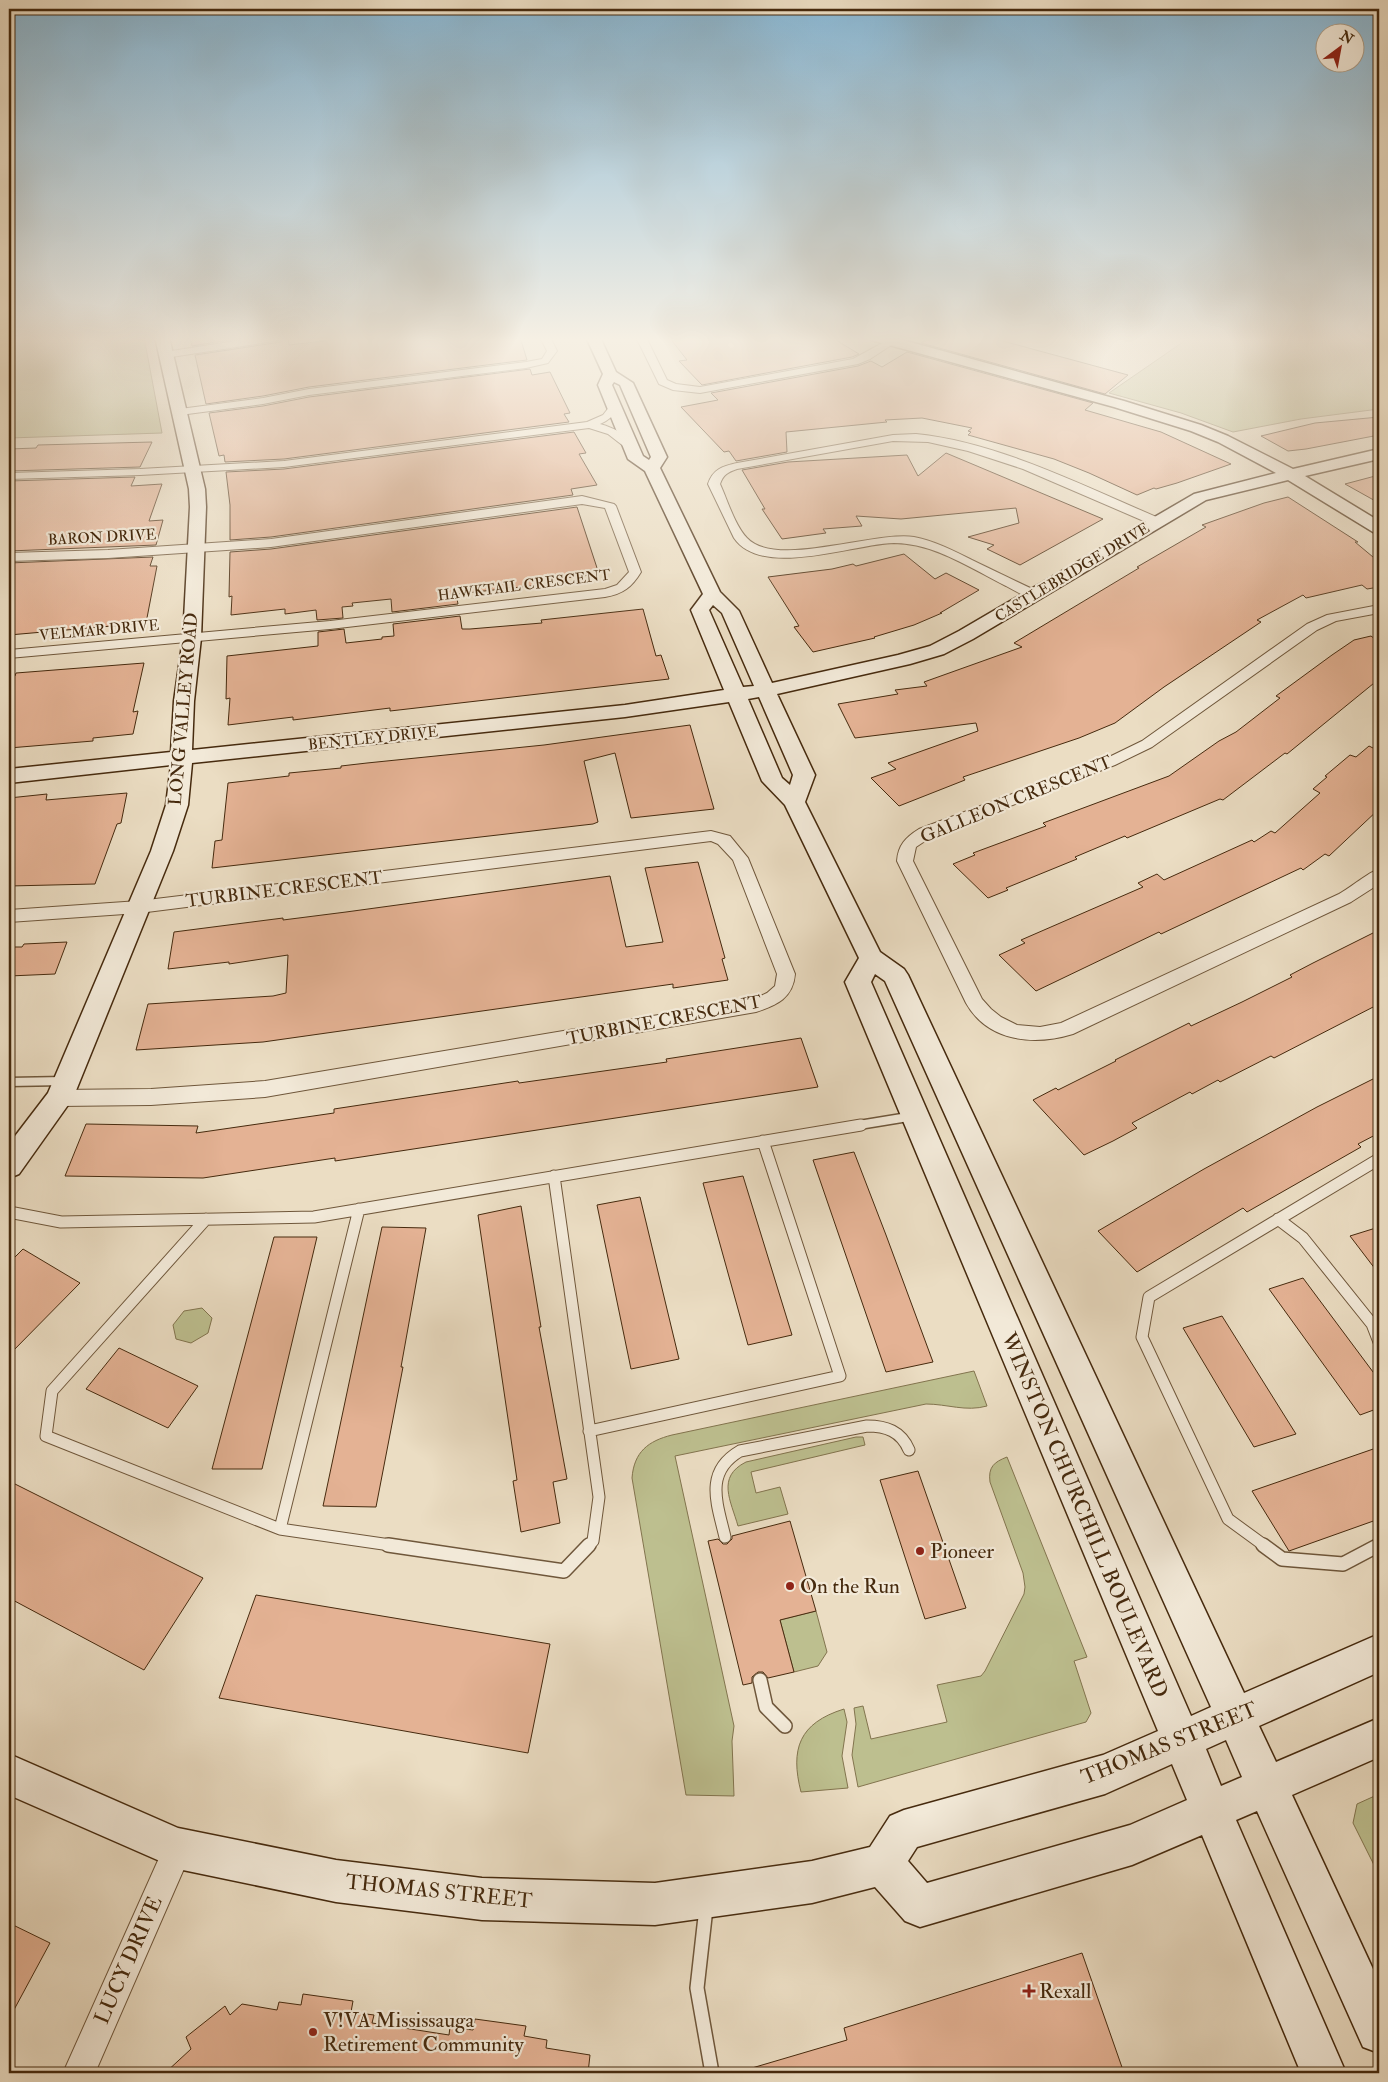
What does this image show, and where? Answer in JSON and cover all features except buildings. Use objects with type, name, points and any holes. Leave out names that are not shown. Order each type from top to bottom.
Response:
[{"type":"street","name":"LONG VALLEY ROAD","points":[[9,1166],[63,1089],[162,851],[177,804],[184,701],[192,638],[192,597],[197,548],[198,497],[185,434]]},
{"type":"street","points":[[9,476],[284,464],[517,434]]},
{"type":"street","points":[[619,434],[630,446]]},
{"type":"street","points":[[625,434],[636,459],[652,468],[712,594],[730,611],[804,774],[794,802]]},
{"type":"street","points":[[649,434],[659,457],[652,468]]},
{"type":"street","points":[[1211,434],[1290,474],[1379,528]]},
{"type":"street","points":[[1034,595],[936,546],[913,540],[889,540],[789,555],[755,550],[742,541],[714,484],[716,475],[724,469],[737,466],[894,438],[910,436],[931,437],[1002,458],[1156,522]]},
{"type":"street","name":"CASTLEBRIDGE DRIVE","points":[[736,695],[800,684],[903,660],[937,650],[1200,497],[1379,454]]},
{"type":"street","name":"HAWKTAIL CRESCENT","points":[[192,638],[541,602],[615,592],[627,586],[635,572],[610,506],[582,500],[287,542],[197,548]]},
{"type":"street","name":"BARON DRIVE","points":[[9,557],[108,554],[197,548]]},
{"type":"street","points":[[712,594],[700,610],[773,781],[794,802],[871,958],[895,975],[1379,2031]]},
{"type":"street","name":"GALLEON CRESCENT","points":[[1379,609],[1332,618],[1312,626],[1179,723],[1147,744],[1110,762],[925,832],[906,849],[905,862],[979,1008],[998,1024],[1014,1032],[1032,1036],[1066,1029],[1345,898],[1370,883],[1379,875]]},
{"type":"street","name":"VELMAR DRIVE","points":[[9,654],[192,638]]},
{"type":"street","name":"BENTLEY DRIVE","points":[[9,776],[625,710],[736,695]]},
{"type":"street","name":"TURBINE CRESCENT","points":[[63,1089],[151,1097],[265,1089],[756,1005],[777,996],[786,984],[786,974],[740,858],[724,840],[711,836],[139,907]]},
{"type":"street","points":[[9,916],[139,907]]},
{"type":"street","name":"WINSTON CHURCHILL BOULEVARD","points":[[871,958],[858,982],[1324,2073]]},
{"type":"street","name":"THOMAS STREET","points":[[9,1774],[39,1790],[178,1848],[336,1881],[482,1899],[655,1904],[812,1882],[883,1864],[904,1830],[1105,1774],[1379,1653]]},
{"type":"street","points":[[883,1864],[920,1906],[1132,1846],[1379,1737]]},
{"type":"street","name":"LUCY DRIVE","points":[[79,2073],[178,1848]]},
{"type":"lane","points":[[9,1082],[63,1089]]},
{"type":"lane","points":[[9,1212],[61,1222],[314,1217],[914,1116]]},
{"type":"lane","points":[[589,1431],[840,1376],[763,1141]]},
{"type":"lane","points":[[1379,1159],[1149,1297],[1142,1337],[1228,1519],[1282,1559],[1343,1564],[1379,1545]]},
{"type":"lane","points":[[206,1219],[52,1391],[46,1436],[280,1529],[564,1571],[593,1541],[599,1497],[554,1176]]},
{"type":"lane","points":[[280,1529],[359,1209]]},
{"type":"lane","points":[[1278,1219],[1303,1238],[1372,1324],[1379,1342]]},
{"type":"lane","points":[[726,1537],[715,1492],[717,1475],[723,1462],[731,1455],[740,1451],[844,1430],[874,1426],[891,1429],[898,1433],[910,1450]]},
{"type":"lane","points":[[760,1680],[766,1707],[785,1726]]},
{"type":"lane","points":[[707,1897],[697,1988],[712,2073]]},
{"type":"green space","points":[[9,434],[127,434],[9,438]]},
{"type":"green space","points":[[202,1308],[212,1318],[208,1333],[191,1343],[176,1339],[173,1325],[184,1311]]},
{"type":"green space","points":[[974,1371],[987,1406],[964,1408],[926,1404],[675,1456],[734,1726],[732,1741],[734,1796],[686,1795],[632,1478],[633,1469],[639,1455],[649,1444],[672,1435]]},
{"type":"green space","points":[[863,1437],[865,1445],[751,1472],[756,1493],[780,1487],[788,1514],[738,1526],[728,1490],[728,1482],[737,1468],[746,1462]]},
{"type":"green space","points":[[1007,1457],[1087,1657],[1074,1661],[1091,1713],[1086,1722],[858,1787],[852,1755],[856,1724],[854,1708],[863,1706],[871,1739],[947,1722],[937,1685],[981,1676],[1024,1594],[1023,1573],[990,1482],[990,1472],[993,1466]]},
{"type":"green space","points":[[816,1611],[827,1652],[818,1666],[794,1672],[780,1620]]},
{"type":"green space","points":[[844,1709],[847,1722],[842,1756],[848,1788],[801,1792],[797,1763],[798,1751],[802,1740],[808,1730],[817,1722]]},
{"type":"green space","points":[[1379,1794],[1379,1875],[1353,1823],[1357,1804]]},
{"type":"place","name":"Pioneer","points":[[920,1551]]},
{"type":"place","name":"On the Run","points":[[790,1586]]},
{"type":"place","name":"Rexall","points":[[1029,1991]]},
{"type":"place","name":"V!VA Mississauga Retirement Community","points":[[313,2032]]}]
